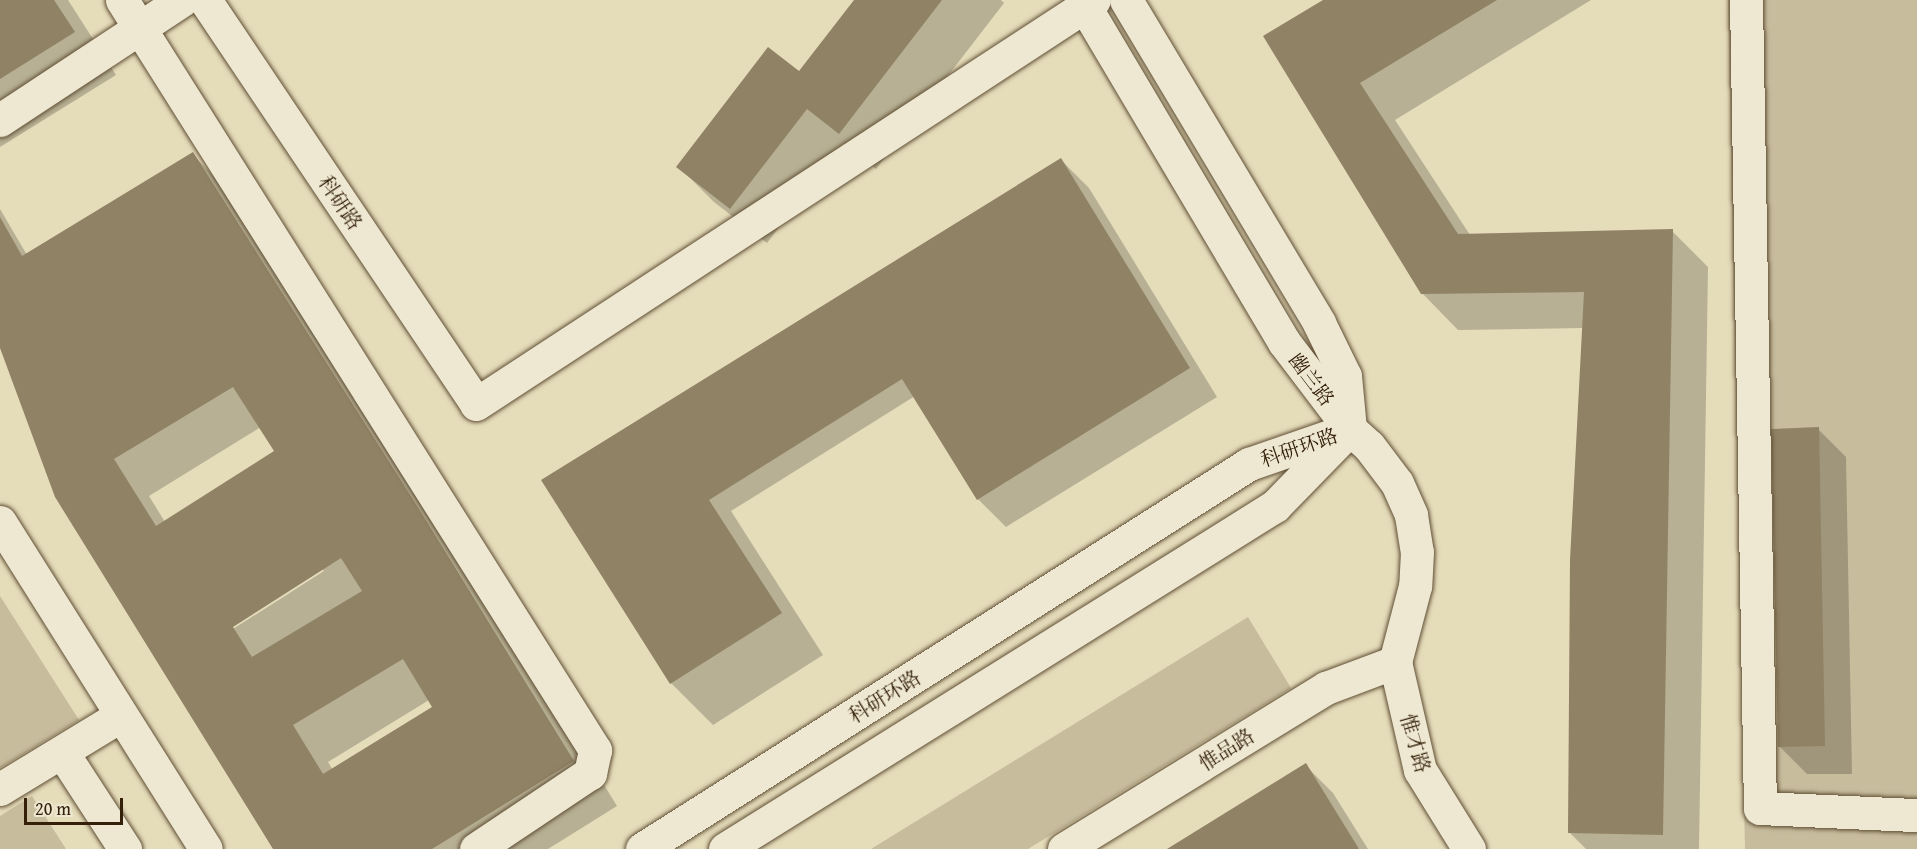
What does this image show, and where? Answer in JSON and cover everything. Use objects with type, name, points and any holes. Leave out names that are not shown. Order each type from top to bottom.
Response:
[{"type":"street","points":[[122,0],[595,750],[591,773],[476,849]]},
{"type":"street","points":[[0,120],[182,0]]},
{"type":"street","name":"科研路","points":[[205,0],[476,404],[1086,2]]},
{"type":"street","name":"幽兰路","points":[[1126,0],[1327,339],[1345,376],[1350,429]]},
{"type":"street","points":[[1746,0],[1760,808],[1917,815]]},
{"type":"street","name":"幽兰路","points":[[1086,2],[1284,342],[1350,429]]},
{"type":"street","points":[[1350,429],[1383,462],[1397,483],[1411,515],[1417,552],[1415,586],[1395,662]]},
{"type":"street","name":"科研环路","points":[[642,849],[1249,464],[1350,429]]},
{"type":"street","name":"科研环路","points":[[725,849],[1275,506],[1350,429]]},
{"type":"street","points":[[0,522],[120,716],[206,849]]},
{"type":"street","name":"惟品路","points":[[1064,849],[1326,688],[1395,662]]},
{"type":"street","name":"惟才路","points":[[1395,662],[1420,770],[1469,849]]},
{"type":"street","points":[[0,789],[120,716]]},
{"type":"street","points":[[62,752],[124,849]]},
{"type":"shaded area","points":[[1728,0],[1917,0],[1917,849],[1745,849]]},
{"type":"shaded area","points":[[0,596],[79,720],[0,768]]},
{"type":"shaded area","points":[[1248,617],[1291,688],[1028,849],[871,849]]},
{"type":"shaded area","points":[[32,796],[66,849],[0,849],[0,816]]},
{"type":"building","points":[[0,0],[54,0],[75,32],[0,79]]},
{"type":"building","points":[[854,0],[942,0],[839,134],[807,109],[730,209],[676,167],[768,47],[799,71]]},
{"type":"building","points":[[1323,0],[1497,0],[1360,83],[1458,234],[1673,229],[1663,835],[1568,833],[1570,560],[1584,292],[1421,294],[1263,36]]},
{"type":"building","points":[[193,152],[419,509],[574,761],[432,849],[273,849],[55,497],[0,348],[0,217],[22,256]],"holes":[[[233,387],[274,451],[156,526],[114,459]],[[341,558],[362,591],[252,657],[233,627]],[[403,659],[432,707],[323,774],[293,725]]]},
{"type":"building","points":[[1061,158],[1190,368],[977,500],[902,379],[709,500],[782,613],[670,684],[541,480]]},
{"type":"building","points":[[1819,427],[1825,746],[1778,747],[1771,429]]},
{"type":"building","points":[[1306,763],[1359,849],[1167,849]]}]
